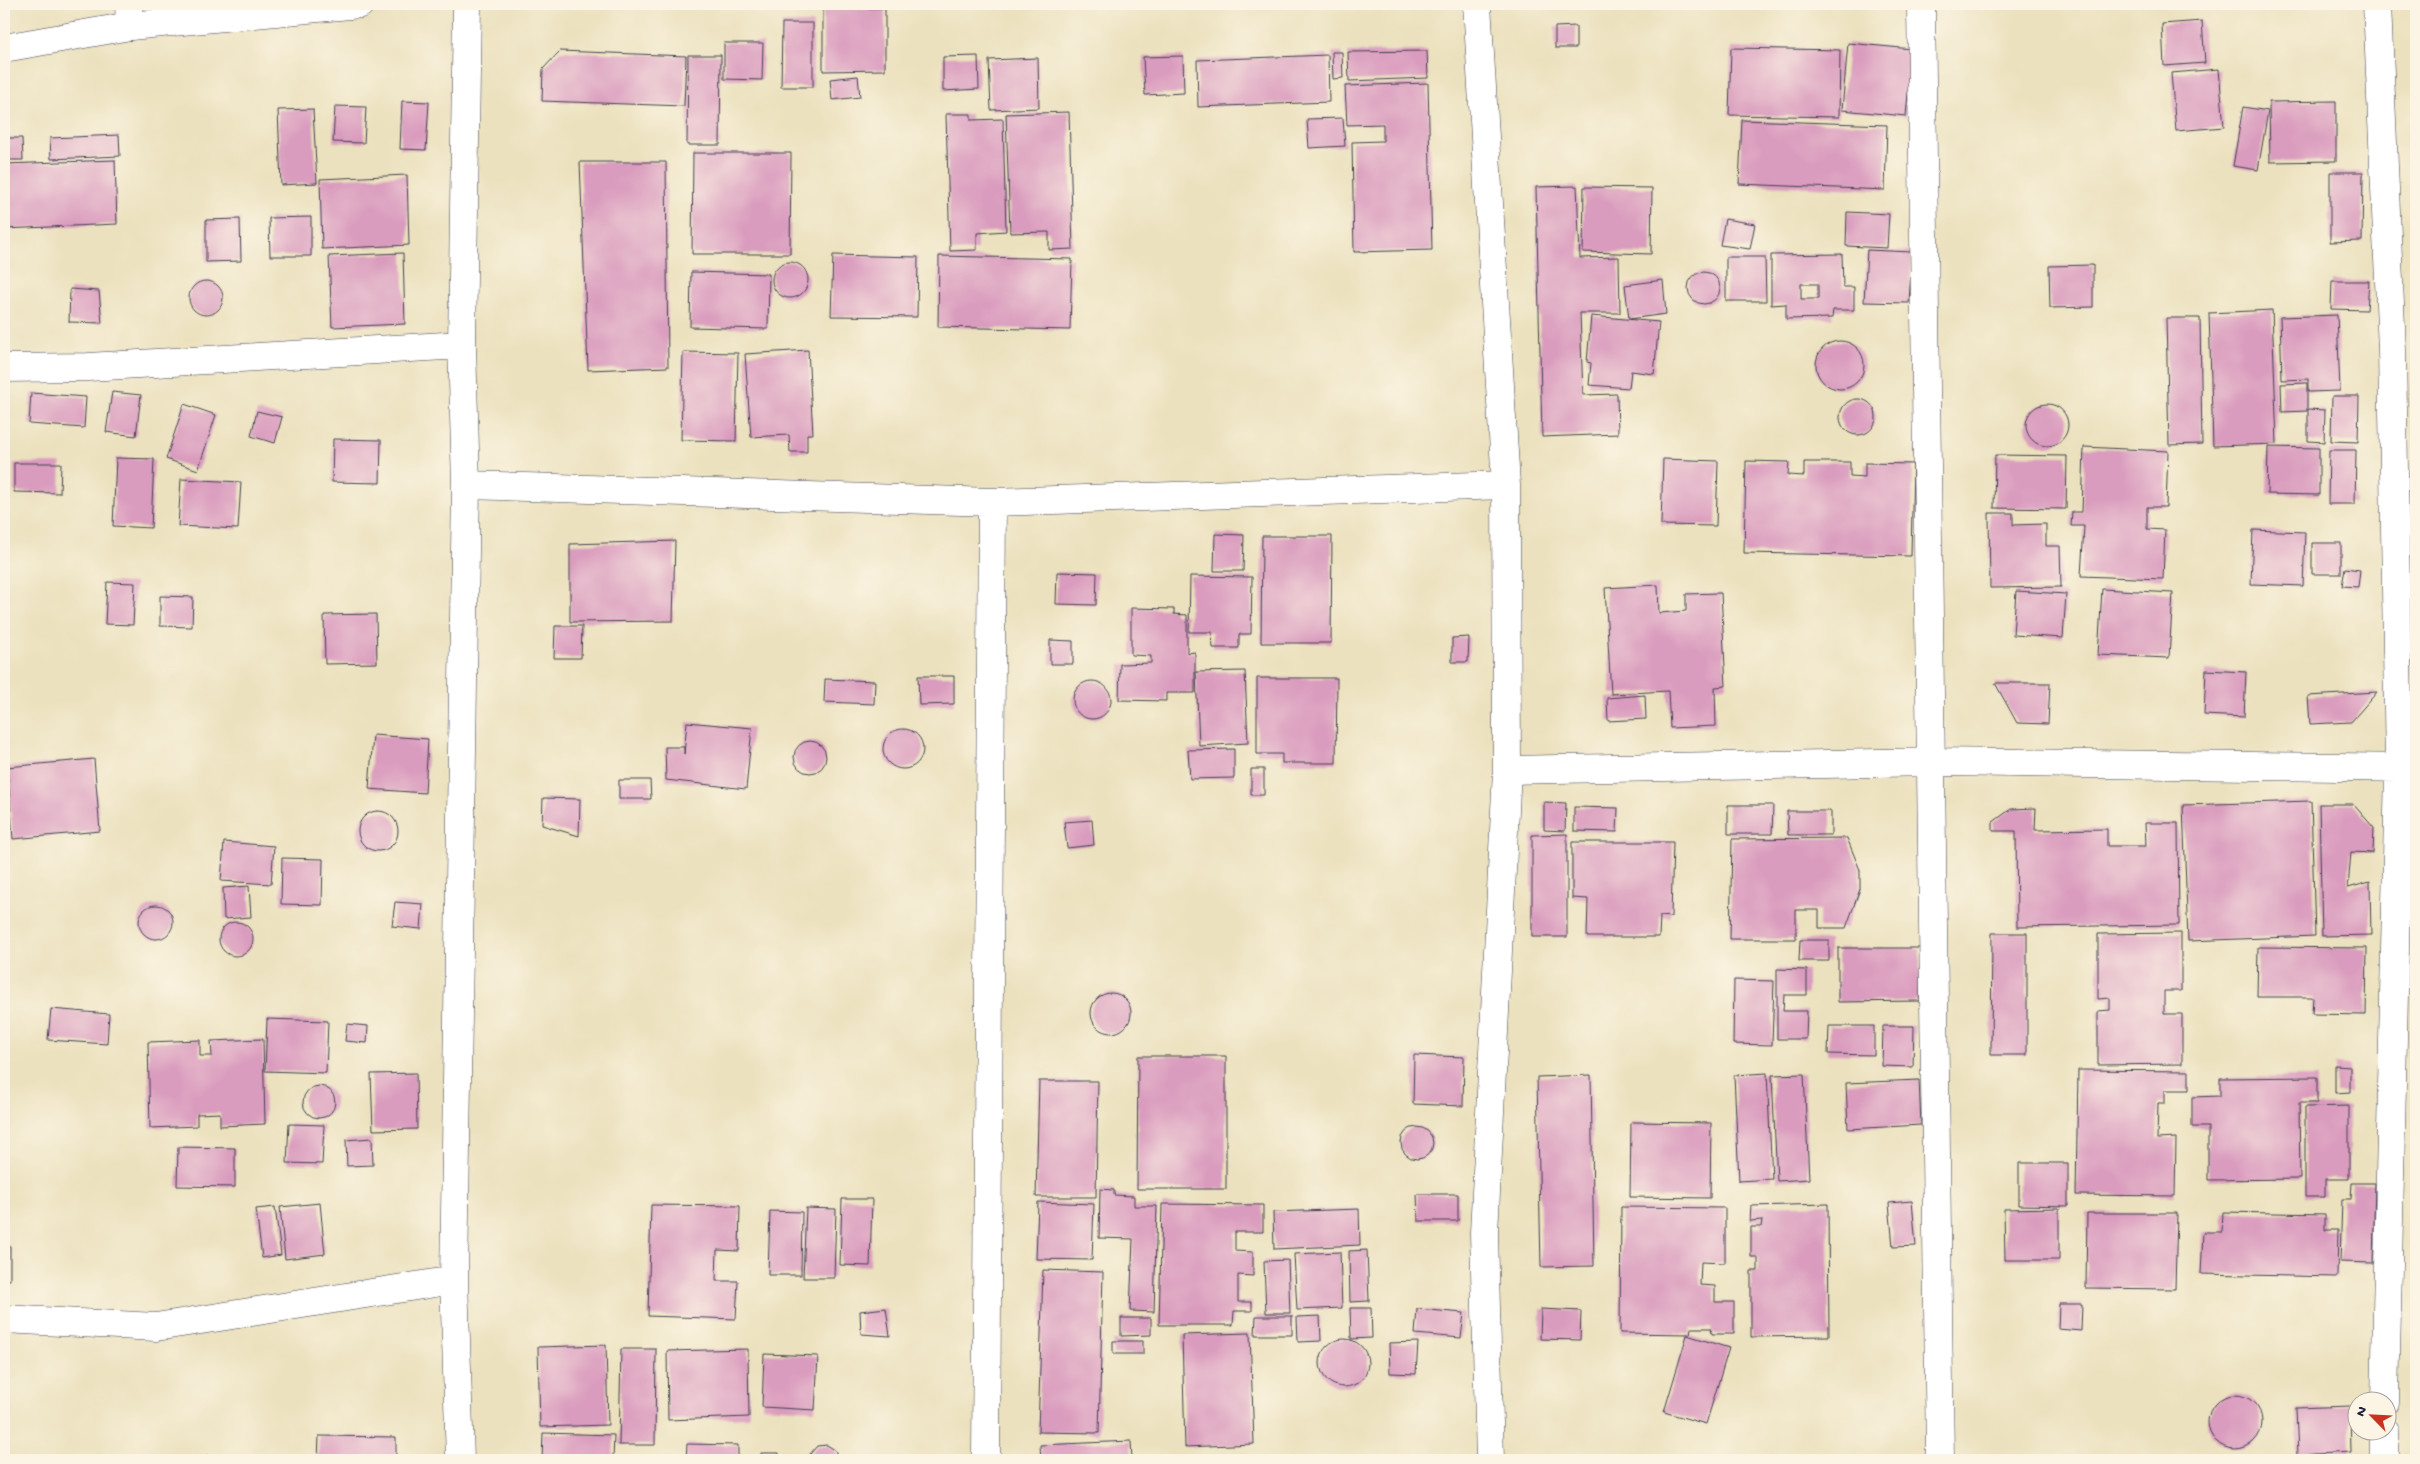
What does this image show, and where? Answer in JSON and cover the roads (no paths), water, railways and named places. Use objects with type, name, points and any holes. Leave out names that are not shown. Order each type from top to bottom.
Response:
[{"type":"main road","points":[[4,48],[130,15],[360,4]]},
{"type":"main road","points":[[460,1460],[454,1280],[466,485],[462,345],[467,4]]},
{"type":"main road","points":[[1477,4],[1506,486],[1507,770],[1484,1233],[1490,1460]]},
{"type":"main road","points":[[1921,4],[1940,1460]]},
{"type":"main road","points":[[2377,4],[2404,350],[2407,768],[2385,1392]]},
{"type":"main road","points":[[4,368],[88,367],[462,345]]},
{"type":"main road","points":[[466,485],[992,502],[1506,486]]},
{"type":"main road","points":[[986,1460],[992,502]]},
{"type":"main road","points":[[1507,770],[1931,762],[2407,768]]},
{"type":"main road","points":[[4,1319],[156,1327],[454,1280]]},
{"type":"main road","points":[[2384,1442],[2384,1460]]}]
